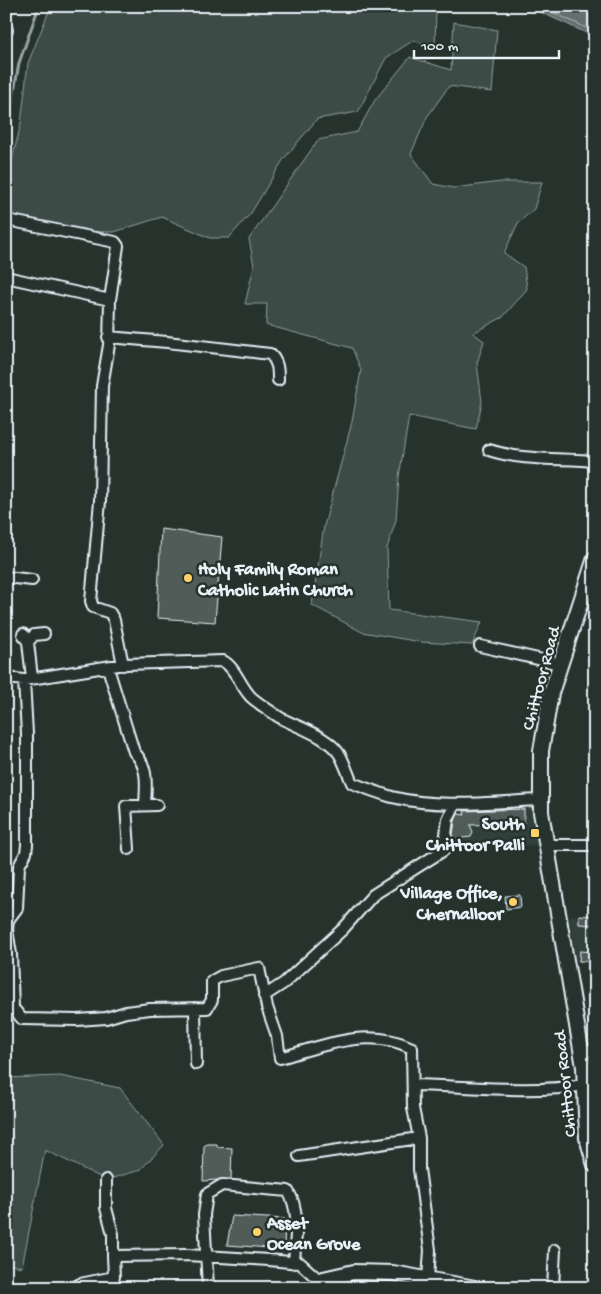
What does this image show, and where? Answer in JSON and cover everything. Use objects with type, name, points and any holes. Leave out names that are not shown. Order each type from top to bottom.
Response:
[{"type":"main road","name":"Chittoor Road","points":[[594,564],[551,693],[541,751],[541,800],[547,845],[588,1050],[585,1085],[587,1138],[595,1165]]},
{"type":"main road","points":[[317,1284],[354,1272],[393,1273],[475,1288]]},
{"type":"street","points":[[8,220],[115,242],[119,250],[110,300],[109,345],[102,386],[99,526],[91,601],[93,607],[110,613],[114,620],[122,665]]},
{"type":"street","points":[[6,277],[110,300]]},
{"type":"street","points":[[108,338],[167,342],[270,354],[276,359],[278,380]]},
{"type":"street","points":[[489,450],[502,454],[543,459],[595,461]]},
{"type":"street","points":[[6,577],[32,580]]},
{"type":"street","points":[[44,634],[26,638],[28,679],[27,845],[26,853],[18,866],[17,908],[8,920],[7,930],[11,954],[10,1008],[22,1019],[46,1021],[106,1018],[126,1012],[150,1009],[207,1008],[212,1000],[212,981],[222,976],[240,974],[259,968],[264,996],[277,1036],[280,1058],[305,1049],[342,1040],[387,1040],[412,1048],[413,1108],[430,1250],[428,1279]]},
{"type":"street","points":[[480,646],[560,664]]},
{"type":"street","points":[[6,678],[28,679],[122,665],[223,661],[230,664],[239,684],[251,697],[280,717],[323,741],[339,754],[352,784],[393,797],[455,804],[541,800]]},
{"type":"street","points":[[108,668],[134,752],[140,758],[146,774],[145,805],[157,805],[126,806],[129,849]]},
{"type":"street","points":[[264,996],[284,984],[343,929],[373,895],[444,850],[448,820],[455,804]]},
{"type":"street","points":[[547,845],[595,845]]},
{"type":"street","points":[[195,1008],[196,1064]]},
{"type":"street","points":[[414,1085],[532,1089],[585,1085]]},
{"type":"street","points":[[300,1156],[418,1138]]},
{"type":"street","points":[[72,1288],[80,1284],[114,1277],[113,1234],[106,1208],[106,1180]]},
{"type":"street","points":[[197,1288],[208,1285],[204,1215],[207,1194],[222,1185],[288,1191],[294,1200],[296,1213],[294,1263]]},
{"type":"street","points":[[553,1288],[555,1250]]},
{"type":"street","points":[[113,1256],[205,1256],[294,1263],[307,1268],[317,1284]]},
{"type":"shaded area","points":[[51,6],[436,6],[435,50],[414,40],[386,58],[358,112],[317,119],[283,160],[251,213],[229,238],[210,238],[162,217],[114,232],[66,231],[6,218],[6,186],[21,123],[28,63]]},
{"type":"shaded area","points":[[454,22],[497,30],[492,92],[449,86],[427,117],[411,154],[433,184],[454,188],[501,182],[542,182],[534,209],[518,223],[504,253],[524,267],[527,289],[503,317],[473,333],[484,341],[477,363],[482,402],[476,429],[409,416],[399,477],[396,520],[387,548],[389,610],[482,622],[472,645],[421,642],[362,632],[312,605],[324,526],[352,422],[361,370],[352,348],[266,325],[267,304],[245,304],[254,266],[249,239],[318,140],[357,132],[375,100],[410,57],[451,70]]},
{"type":"shaded area","points":[[534,804],[543,845],[447,848],[449,823],[456,807]]},
{"type":"shaded area","points":[[589,912],[595,912],[595,963],[576,962],[569,916],[588,915]]},
{"type":"shaded area","points":[[60,1076],[120,1088],[164,1145],[140,1170],[106,1180],[45,1150],[22,1267],[6,1264],[6,1078]]},
{"type":"water","points":[[527,6],[595,6],[595,37]]},
{"type":"building","name":"Holy Family Roman Catholic Latin Church","points":[[161,529],[222,537],[215,622],[157,618]]},
{"type":"building","points":[[524,809],[524,823],[470,825],[473,832],[471,837],[462,838],[461,848],[451,847],[458,814],[465,815],[464,811]]},
{"type":"building","name":"Village Office, Chernalloor","points":[[520,895],[521,907],[506,909],[505,896]]},
{"type":"building","points":[[579,915],[595,916],[595,925],[579,924]]},
{"type":"building","points":[[580,951],[595,952],[595,962],[579,961]]},
{"type":"building","points":[[207,1144],[217,1144],[217,1147],[232,1148],[231,1179],[203,1181],[204,1146]]},
{"type":"building","name":"Asset Ocean Grove","points":[[232,1216],[285,1219],[284,1249],[227,1245]]},
{"type":"waterway","points":[[6,138],[19,63],[39,6]]},
{"type":"place","name":"Holy Family Roman Catholic Latin Church","points":[[188,578]]},
{"type":"place","name":"South Chittoor Palli","points":[[535,833]]},
{"type":"place","name":"Village Office, Chernalloor","points":[[513,902]]},
{"type":"place","name":"Asset Ocean Grove","points":[[257,1232]]}]
